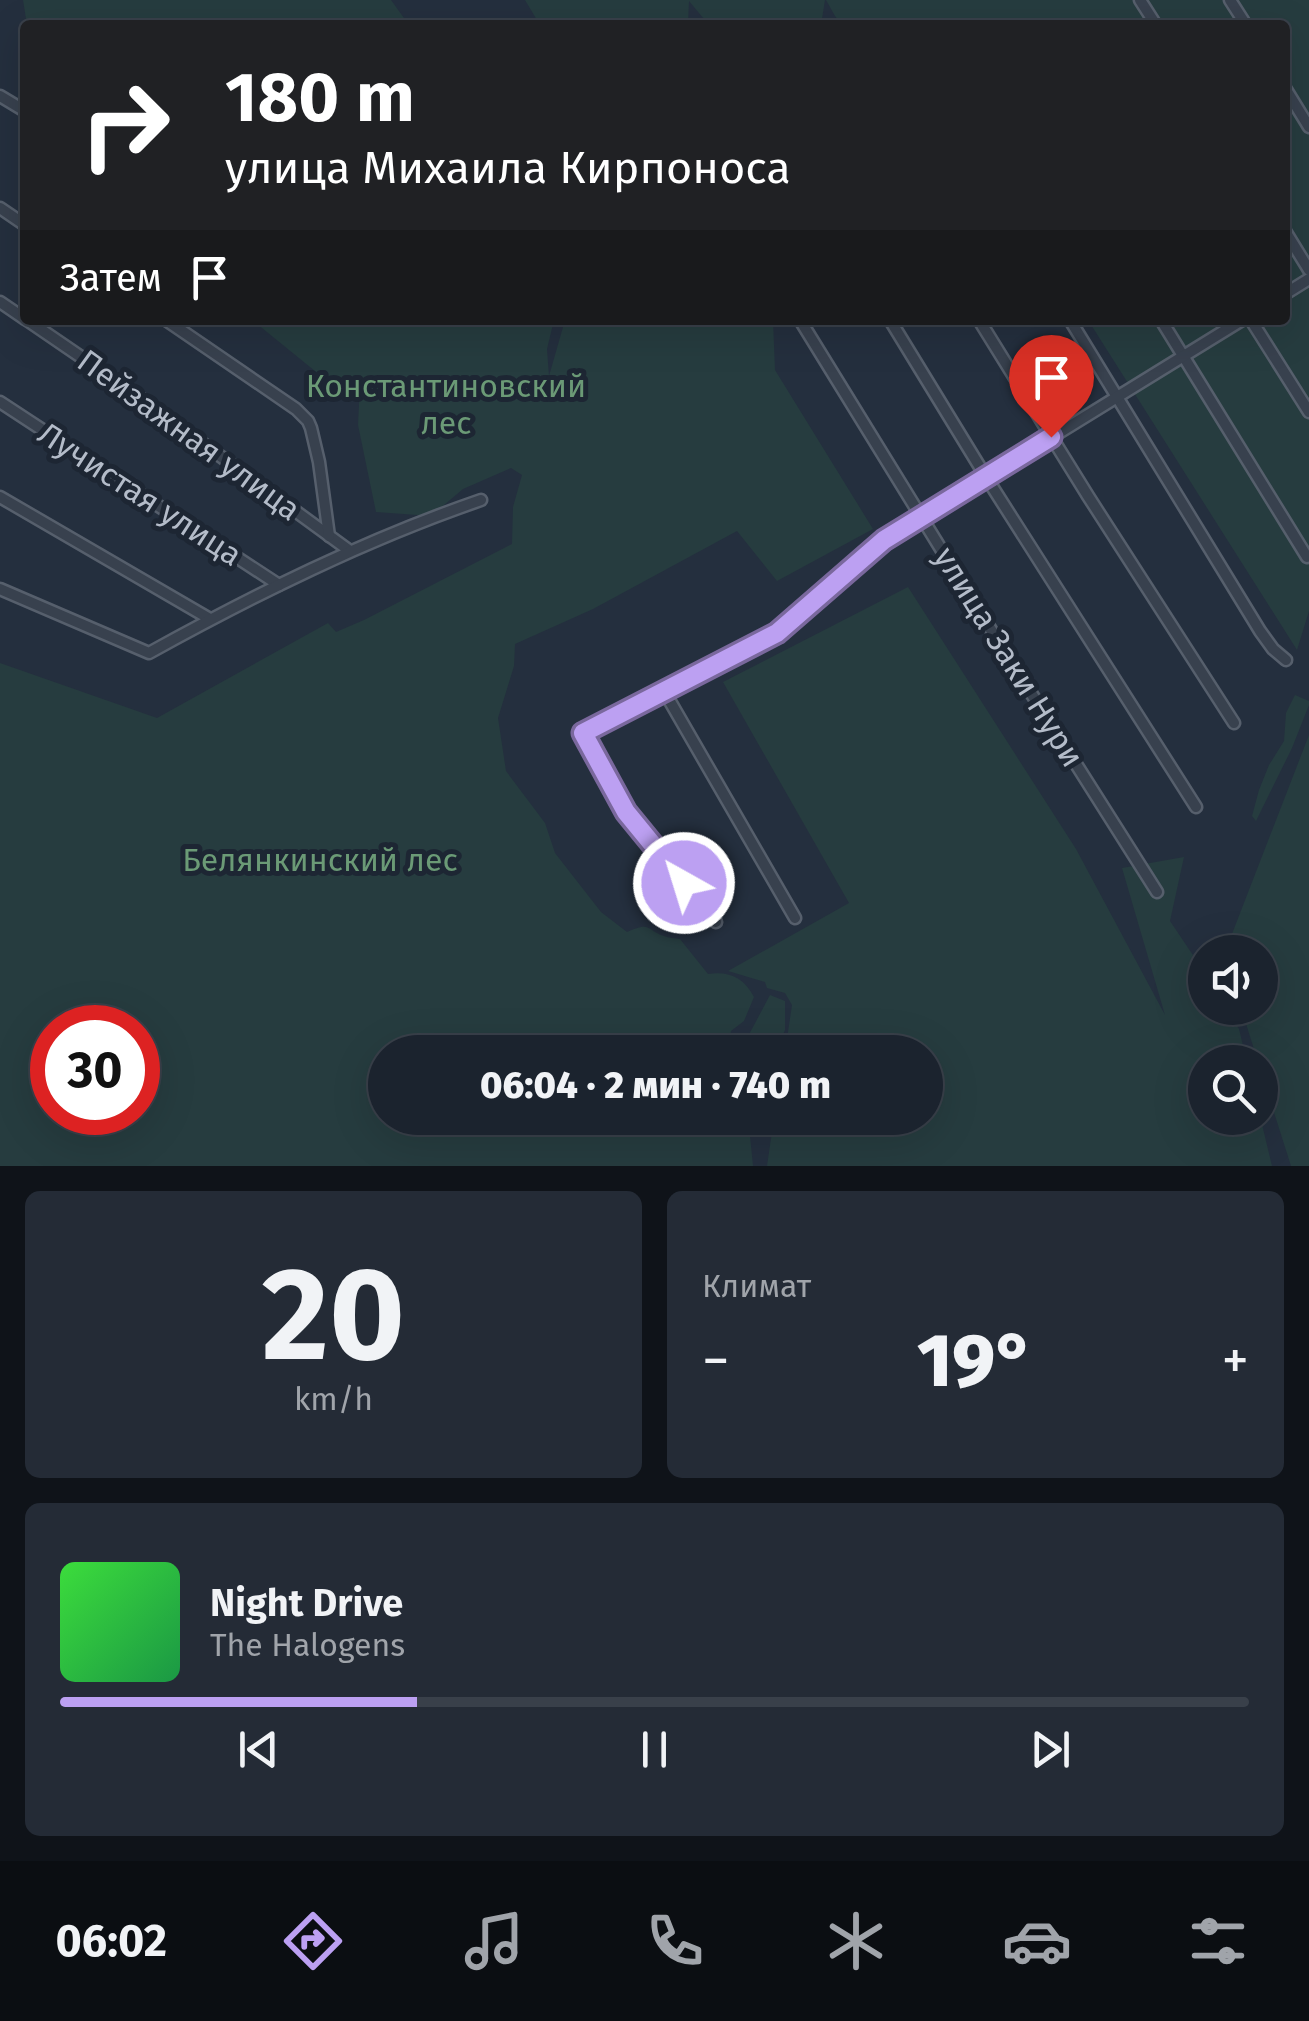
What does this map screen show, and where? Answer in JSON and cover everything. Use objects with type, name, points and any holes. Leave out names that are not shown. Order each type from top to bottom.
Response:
[{"type":"street","points":[[1290,96],[1309,126]]},
{"type":"street","points":[[1290,239],[1309,270]]},
{"type":"street","name":"Пейзажная улица","points":[[35,325],[350,551]]},
{"type":"street","points":[[173,325],[308,420],[319,462],[329,536]]},
{"type":"street","name":"улица Заки Нури","points":[[803,325],[1157,892]]},
{"type":"street","points":[[893,325],[1196,806]]},
{"type":"street","points":[[982,325],[1234,723]]},
{"type":"street","points":[[1073,325],[1260,630],[1286,660]]},
{"type":"street","points":[[1164,325],[1308,557]]},
{"type":"street","points":[[716,922],[626,812],[583,733],[777,633],[884,540],[1234,325]]},
{"type":"street","points":[[1254,325],[1309,412]]},
{"type":"street","name":"Лучистая улица","points":[[0,402],[280,585]]},
{"type":"street","points":[[0,497],[210,619]]},
{"type":"street","points":[[0,589],[148,653],[350,551],[405,526],[482,500]]},
{"type":"street","points":[[664,691],[795,918]]},
{"type":"green space","points":[[23,0],[391,0],[405,20],[26,20]]},
{"type":"green space","points":[[525,0],[825,0],[822,20],[705,20],[689,1],[688,20],[537,20]]},
{"type":"green space","points":[[826,0],[1309,0],[1309,611],[1297,650],[1091,325],[1290,325],[1290,20],[839,20]]},
{"type":"green space","name":"Белянкинский лес","points":[[258,325],[553,325],[547,349],[549,376],[564,325],[773,325],[775,370],[873,529],[777,581],[737,531],[593,609],[515,644],[514,666],[498,718],[506,771],[545,823],[555,853],[601,912],[627,932],[645,927],[680,939],[708,974],[736,977],[754,997],[744,1021],[731,1035],[368,1035],[368,1135],[750,1135],[753,1166],[0,1166],[0,663],[157,718],[328,623],[336,632],[364,620],[512,544],[513,507],[522,475],[511,468],[463,489],[431,516],[376,512],[358,425],[360,384],[326,380]]},
{"type":"green space","points":[[908,587],[1076,849],[1165,1015],[1122,868],[1184,857],[1170,921],[1188,948],[1188,1025],[1237,1025],[1243,1045],[1188,1045],[1188,1135],[1265,1135],[1272,1166],[767,1166],[772,1135],[943,1135],[943,1035],[788,1035],[792,1005],[785,993],[767,988],[765,982],[728,971],[849,903],[723,682]]},
{"type":"green space","points":[[1295,695],[1309,701],[1309,705],[1256,821],[1252,816],[1259,790],[1284,741],[1286,713]]},
{"type":"green space","points":[[1309,735],[1309,1166],[1291,1166],[1278,1125],[1278,1045],[1253,1045],[1246,1025],[1278,1025],[1278,935],[1232,935]]},
{"type":"green space","name":"Белянкинский лес","points":[[770,995],[785,1001],[783,1035],[749,1035]]},
{"type":"route","points":[[684,883],[626,812],[583,733],[777,633],[884,540],[1051,437]]},
{"type":"park label","name":"Константиновский лес","points":[[446,404]]}]
